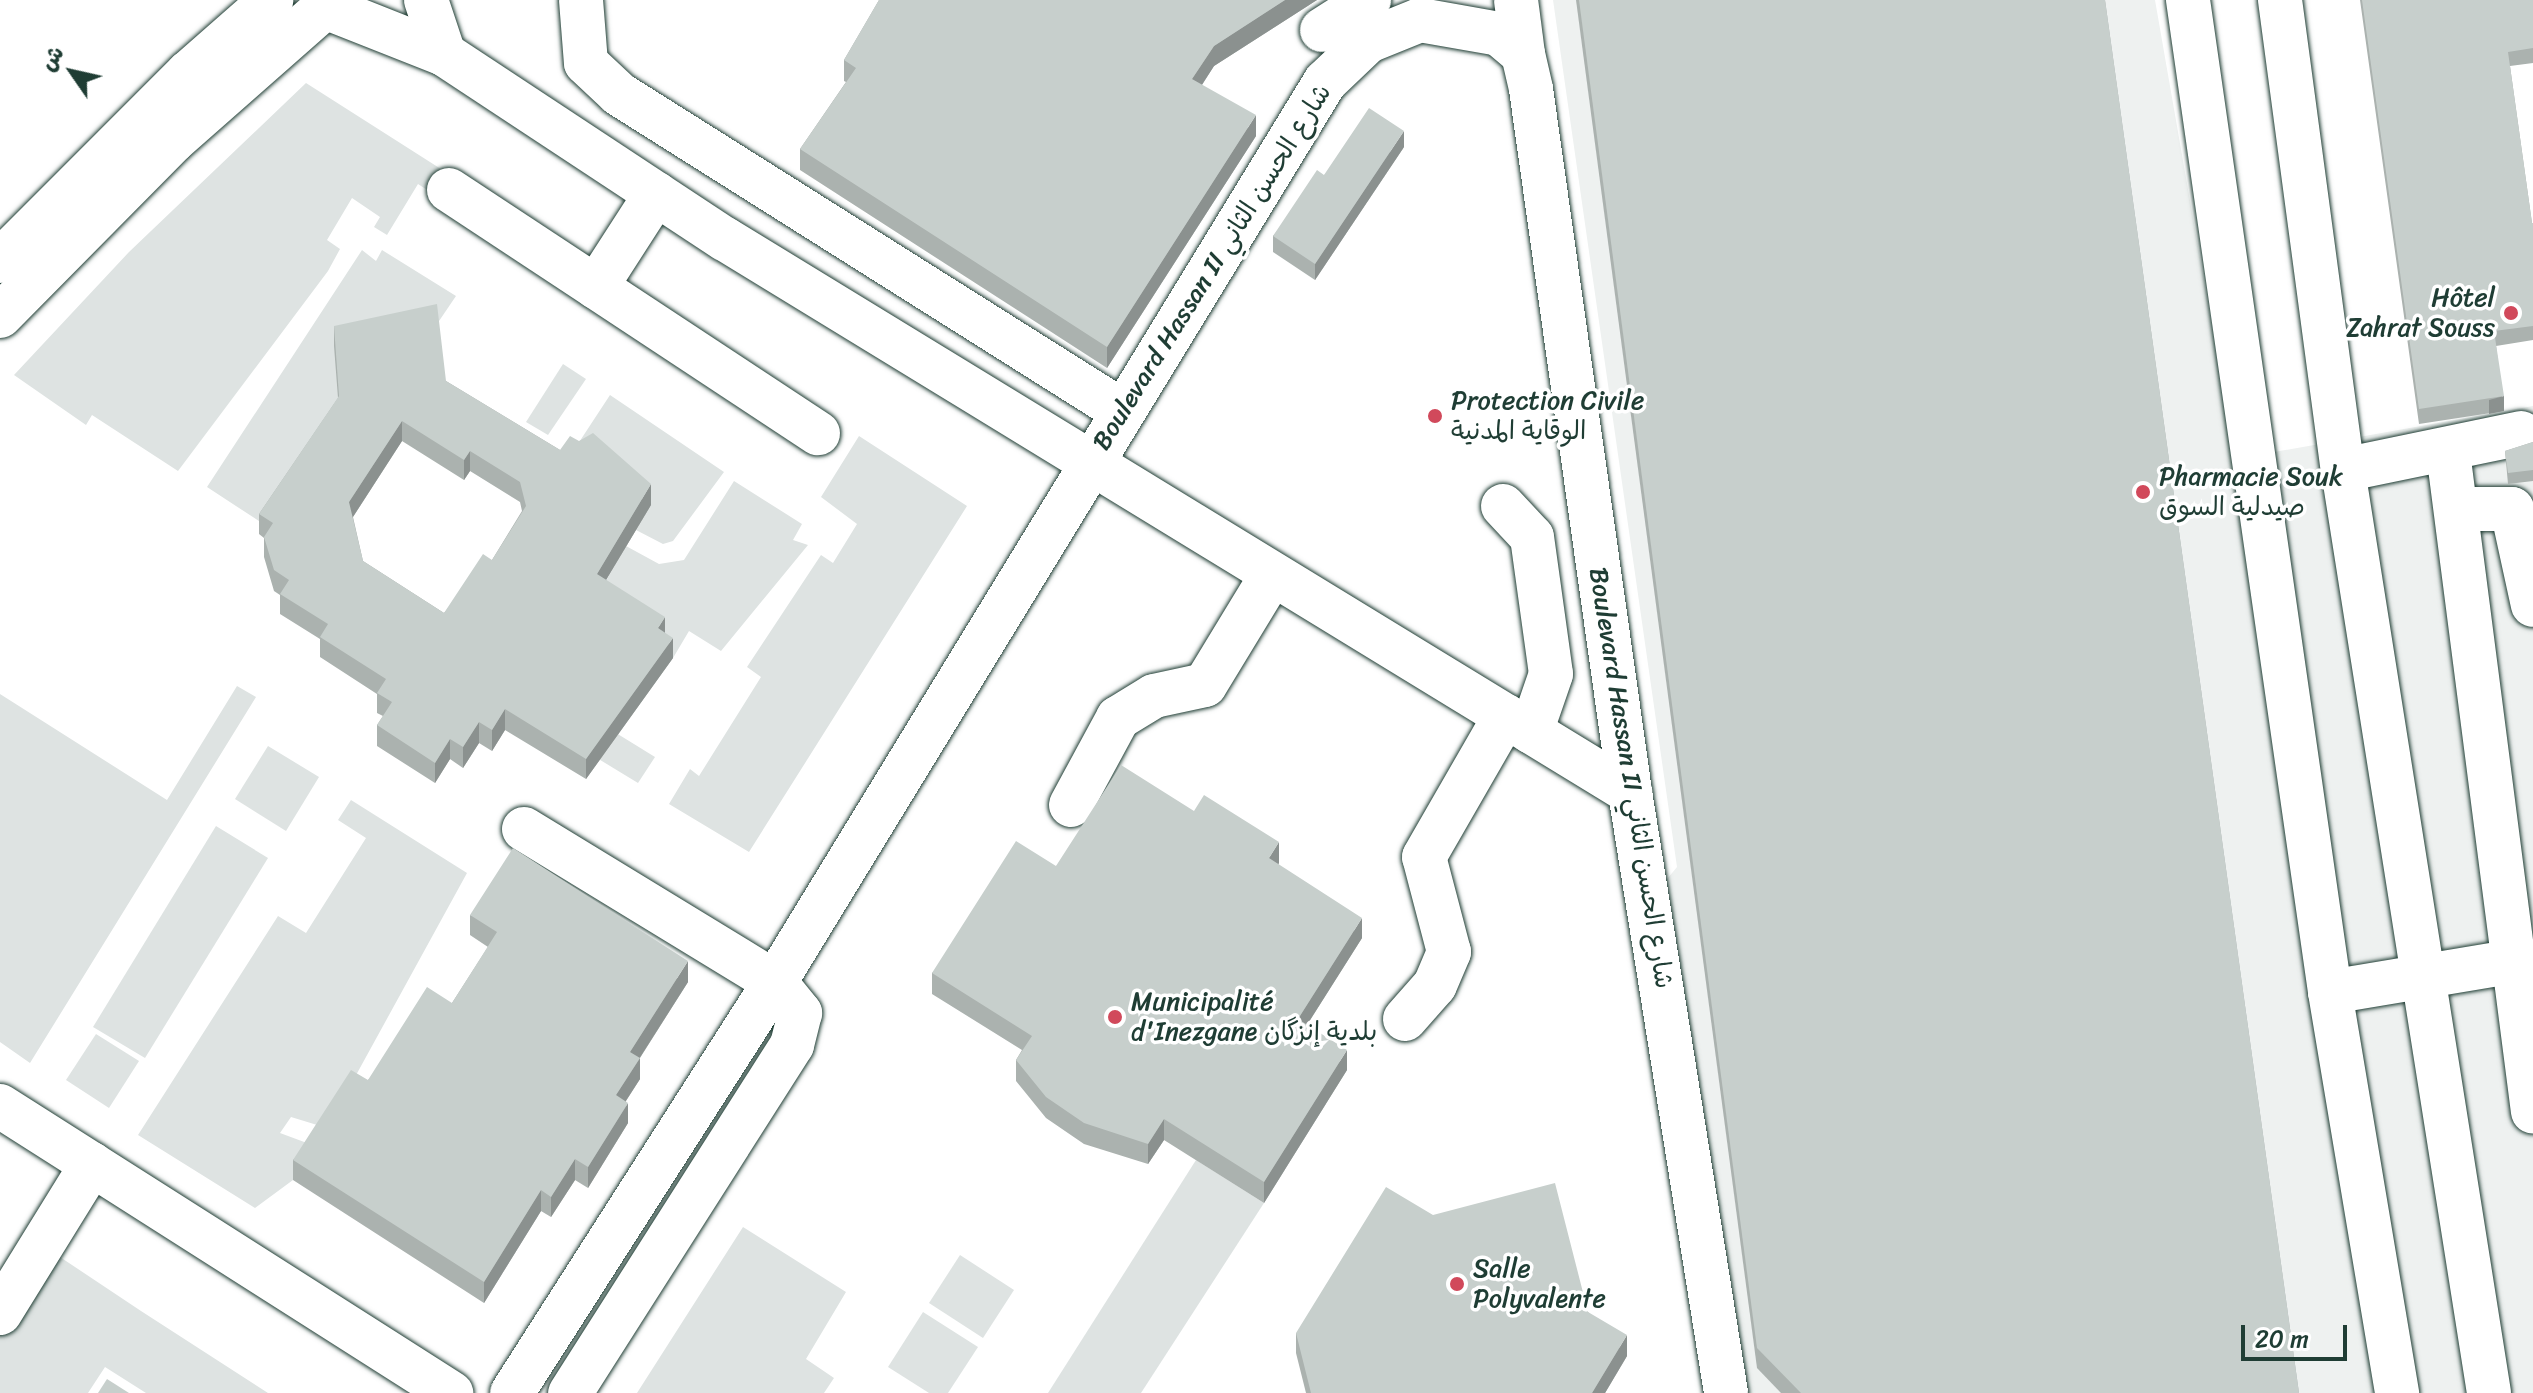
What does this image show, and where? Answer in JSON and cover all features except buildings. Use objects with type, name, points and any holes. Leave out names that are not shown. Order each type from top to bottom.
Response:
[{"type":"street","points":[[0,261],[188,73],[271,0]]},
{"type":"street","points":[[426,0],[444,54]]},
{"type":"street","points":[[581,0],[586,63],[619,94],[1122,411]]},
{"type":"street","points":[[1322,30],[1369,0]]},
{"type":"street","points":[[1516,0],[1523,54]]},
{"type":"street","points":[[2188,0],[2330,992],[2397,1393]]},
{"type":"street","points":[[2280,0],[2343,470],[2489,1393]]},
{"type":"street","points":[[0,316],[173,141],[329,4],[444,54],[656,194],[1090,464],[1630,792]]},
{"type":"street","name":"Boulevard Hassan II شارع الحسن الثاني","points":[[512,1393],[775,982],[1122,411],[1345,60],[1394,26],[1420,20],[1475,25],[1523,54],[1630,792],[1726,1393]]},
{"type":"street","points":[[449,190],[818,433]]},
{"type":"street","points":[[596,287],[656,194]]},
{"type":"street","points":[[2343,470],[2448,452],[2521,433]]},
{"type":"street","points":[[2448,452],[2510,962],[2533,1112]]},
{"type":"street","points":[[1405,1019],[1435,985],[1449,952],[1424,857],[1551,674],[1532,537],[1503,506]]},
{"type":"street","points":[[2456,509],[2512,509],[2533,605]]},
{"type":"street","points":[[1071,805],[1118,718],[1154,696],[1205,685],[1272,575]]},
{"type":"street","points":[[524,829],[775,982],[800,1013],[792,1045],[570,1393]]},
{"type":"street","points":[[2330,992],[2423,979],[2510,962]]},
{"type":"street","points":[[0,1106],[451,1393]]},
{"type":"street","points":[[0,1313],[92,1164]]},
{"type":"shaded area","points":[[1553,0],[2155,0],[2235,459],[2533,406],[2533,1393],[1741,1393],[1653,896],[1677,867]]},
{"type":"shaded area","points":[[306,83],[565,248],[551,270],[418,184],[387,235],[374,227],[380,217],[352,198],[327,240],[340,249],[328,271],[178,471],[92,415],[86,425],[14,375],[129,252]]},
{"type":"shaded area","points":[[362,250],[376,261],[382,250],[456,296],[437,324],[339,416],[265,525],[207,487]]},
{"type":"shaded area","points":[[563,364],[586,379],[548,435],[526,422]]},
{"type":"shaded area","points":[[610,395],[724,472],[673,541],[663,544],[636,530],[650,505],[570,456]]},
{"type":"shaded area","points":[[859,436],[967,506],[749,852],[669,804],[690,769],[699,776],[761,677],[747,667],[821,555],[833,563],[857,524],[821,497]]},
{"type":"shaded area","points":[[734,481],[802,524],[793,540],[808,545],[721,651],[689,631],[673,658],[604,584],[626,546],[659,564],[684,560]]},
{"type":"shaded area","points":[[237,686],[256,697],[30,1063],[0,1042],[0,694],[167,800]]},
{"type":"shaded area","points":[[518,710],[608,728],[655,757],[638,783]]},
{"type":"shaded area","points":[[268,746],[319,777],[286,831],[235,799]]},
{"type":"shaded area","points":[[351,800],[467,873],[327,1128],[291,1117],[280,1133],[315,1146],[293,1180],[255,1208],[138,1135],[278,916],[306,933],[366,838],[338,820]]},
{"type":"shaded area","points":[[216,826],[268,858],[145,1058],[93,1027]]},
{"type":"shaded area","points":[[96,1034],[139,1061],[109,1108],[66,1080]]},
{"type":"shaded area","points":[[1196,1160],[1264,1203],[1141,1393],[1048,1393]]},
{"type":"shaded area","points":[[743,1227],[846,1292],[806,1359],[834,1378],[824,1393],[637,1393]]},
{"type":"shaded area","points":[[48,1249],[268,1393],[146,1393],[105,1367],[88,1393],[0,1393],[0,1321]]},
{"type":"shaded area","points":[[960,1255],[1014,1290],[983,1338],[929,1303]]},
{"type":"shaded area","points":[[923,1312],[978,1347],[948,1393],[929,1393],[888,1367]]},
{"type":"place","name":"Hôtel Zahrat Souss","points":[[2511,313]]},
{"type":"place","name":"Protection Civile الوقاية المدنية","points":[[1435,416]]},
{"type":"place","name":"Pharmacie Souk صيدلية السوق","points":[[2143,492]]},
{"type":"place","name":"Municipalité d'Inezgane بلدية إنزگان","points":[[1115,1017]]},
{"type":"place","name":"Salle Polyvalente","points":[[1457,1284]]}]
